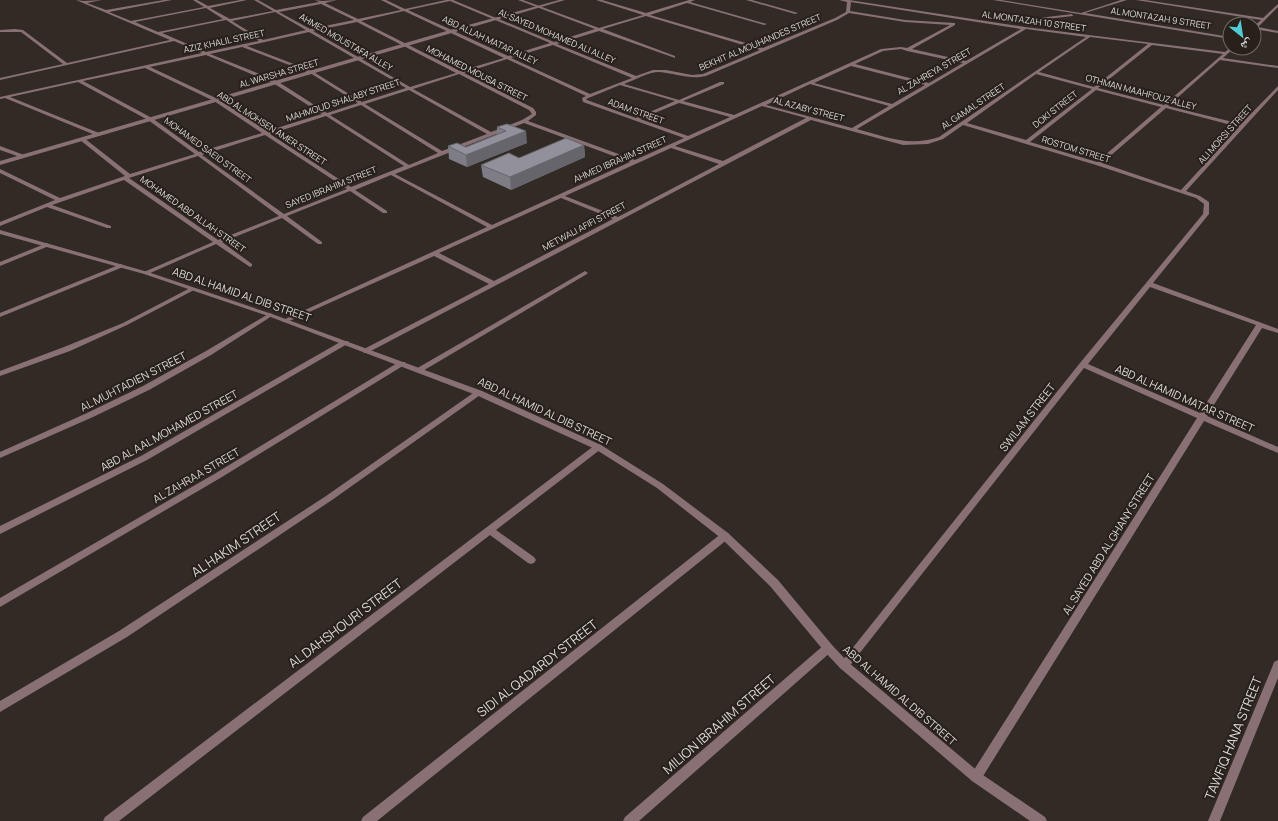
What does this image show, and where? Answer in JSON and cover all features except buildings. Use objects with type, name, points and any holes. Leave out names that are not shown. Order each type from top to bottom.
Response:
[{"type":"street","points":[[78,0],[275,82],[324,115],[407,166]]},
{"type":"street","points":[[84,3],[100,0]]},
{"type":"street","points":[[107,11],[170,0]]},
{"type":"street","points":[[195,0],[262,41]]},
{"type":"street","points":[[130,22],[245,0]]},
{"type":"street","name":"AHMED MOUSTAFA ALLEY","points":[[256,0],[310,30],[407,88],[490,134]]},
{"type":"street","name":"MOHAMED MOUSA STREET","points":[[317,0],[531,109],[534,112],[534,115],[524,121]]},
{"type":"street","points":[[157,33],[335,0]]},
{"type":"street","name":"ABD ALLAH MATAR ALLEY","points":[[384,0],[588,95]]},
{"type":"street","name":"AZIZ KHALIL STREET","points":[[0,98],[6,98],[145,66],[451,0]]},
{"type":"street","name":"AL SAYED MOHAMED ALI ALLEY","points":[[451,0],[636,78]]},
{"type":"street","points":[[520,0],[674,58]]},
{"type":"street","name":"AL WARSHA STREET","points":[[0,163],[357,58],[563,0]]},
{"type":"street","points":[[598,0],[764,50]]},
{"type":"street","points":[[680,0],[765,24]]},
{"type":"street","name":"MAHMOUD SHALABY STREET","points":[[0,224],[46,205],[127,177],[458,72],[693,0]]},
{"type":"street","points":[[748,0],[796,12]]},
{"type":"street","name":"AL MONTAZAH 10 STREET","points":[[841,0],[1025,28],[1222,53]]},
{"type":"street","name":"AL MONTAZAH 9 STREET","points":[[995,0],[1222,37]]},
{"type":"street","points":[[989,22],[1023,21],[1081,14],[1125,0]]},
{"type":"street","points":[[1138,0],[1264,19],[1278,5]]},
{"type":"street","points":[[849,1],[848,12],[905,21],[953,24]]},
{"type":"street","name":"BEKHIT AL MOUHANDES STREET","points":[[636,78],[654,71],[666,71],[701,76],[836,19],[848,12]]},
{"type":"street","points":[[907,50],[961,19]]},
{"type":"street","name":"AL ZAHREYA STREET","points":[[853,129],[1025,28]]},
{"type":"street","points":[[1262,29],[1278,32]]},
{"type":"street","points":[[0,31],[22,31],[66,64]]},
{"type":"street","name":"AL GAMAL STREET","points":[[853,129],[903,143],[915,144],[935,141],[1089,36]]},
{"type":"street","points":[[0,79],[174,40]]},
{"type":"street","name":"DOKI STREET","points":[[1026,142],[1151,44]]},
{"type":"street","points":[[242,45],[311,72],[441,153]]},
{"type":"street","name":"AHMED IBRAHIM STREET","points":[[285,321],[434,252],[882,50],[894,48],[965,62]]},
{"type":"street","points":[[1098,164],[1223,56]]},
{"type":"street","points":[[1220,59],[1278,67]]},
{"type":"street","points":[[850,64],[928,84]]},
{"type":"street","name":"ABD AL MOHSEN AMER STREET","points":[[145,66],[216,100],[386,212]]},
{"type":"street","name":"OTHMAN MAAHFOUZ ALLEY","points":[[1036,73],[1242,126]]},
{"type":"street","points":[[588,95],[636,78]]},
{"type":"street","name":"MOHAMED SAEID STREET","points":[[79,81],[150,119],[320,243]]},
{"type":"street","points":[[636,119],[722,83]]},
{"type":"street","points":[[810,83],[891,106]]},
{"type":"street","points":[[620,84],[734,117]]},
{"type":"street","name":"ALI MORSI STREET","points":[[1183,191],[1278,87]]},
{"type":"street","name":"ADAM STREET","points":[[588,95],[584,98],[585,101],[688,138]]},
{"type":"street","points":[[6,98],[97,134]]},
{"type":"street","name":"AL AZABY STREET","points":[[762,104],[853,129]]},
{"type":"street","name":"METWALI AFIFI STREET","points":[[367,351],[810,118]]},
{"type":"street","points":[[524,121],[634,162]]},
{"type":"street","name":"SAYED IBRAHIM STREET","points":[[146,274],[217,242],[524,121]]},
{"type":"street","name":"ROSTOM STREET","points":[[963,123],[1183,191]]},
{"type":"street","name":"MOHAMED ABD ALLAH STREET","points":[[82,139],[127,177],[250,265]]},
{"type":"street","points":[[671,146],[723,163]]},
{"type":"street","points":[[0,148],[22,156]]},
{"type":"street","points":[[0,171],[60,200]]},
{"type":"street","points":[[390,173],[491,227]]},
{"type":"street","name":"SWILAM STREET","points":[[844,665],[1083,365],[1206,214],[1207,203],[1198,196],[1183,191]]},
{"type":"street","points":[[561,196],[618,219]]},
{"type":"street","points":[[46,205],[109,227]]},
{"type":"street","name":"ABD AL HAMID AL DIB STREET","points":[[0,232],[121,266],[285,321],[479,393],[598,447],[660,486],[725,536],[774,583],[844,665],[976,777],[1041,821]]},
{"type":"street","points":[[0,264],[47,245]]},
{"type":"street","points":[[434,252],[494,284]]},
{"type":"street","points":[[0,315],[121,266]]},
{"type":"street","points":[[418,370],[585,273]]},
{"type":"street","points":[[1149,284],[1278,332]]},
{"type":"street","points":[[0,374],[67,349],[110,330],[192,289]]},
{"type":"street","name":"AL MUHTADIEN STREET","points":[[0,455],[104,409],[146,388],[225,344],[270,316]]},
{"type":"street","name":"AL SAYED ABD AL GHANY STREET","points":[[976,777],[1260,325]]},
{"type":"street","name":"ABD AL AAL MOHAMED STREET","points":[[0,530],[144,458],[345,343]]},
{"type":"street","name":"AL ZAHRAA STREET","points":[[0,603],[219,475],[402,364]]},
{"type":"street","name":"ABD AL HAMID MATAR STREET","points":[[1083,365],[1278,450]]},
{"type":"street","name":"AL HAKIM STREET","points":[[0,707],[123,634],[323,502],[479,393]]},
{"type":"street","name":"AL DAHSHOURI STREET","points":[[109,821],[598,447]]},
{"type":"street","points":[[490,530],[531,560]]},
{"type":"street","name":"SIDI AL QADARDY STREET","points":[[367,821],[725,536]]},
{"type":"street","name":"MILION IBRAHIM STREET","points":[[629,821],[828,648]]},
{"type":"street","name":"TAWFIQ HANA STREET","points":[[1214,821],[1278,665]]}]
